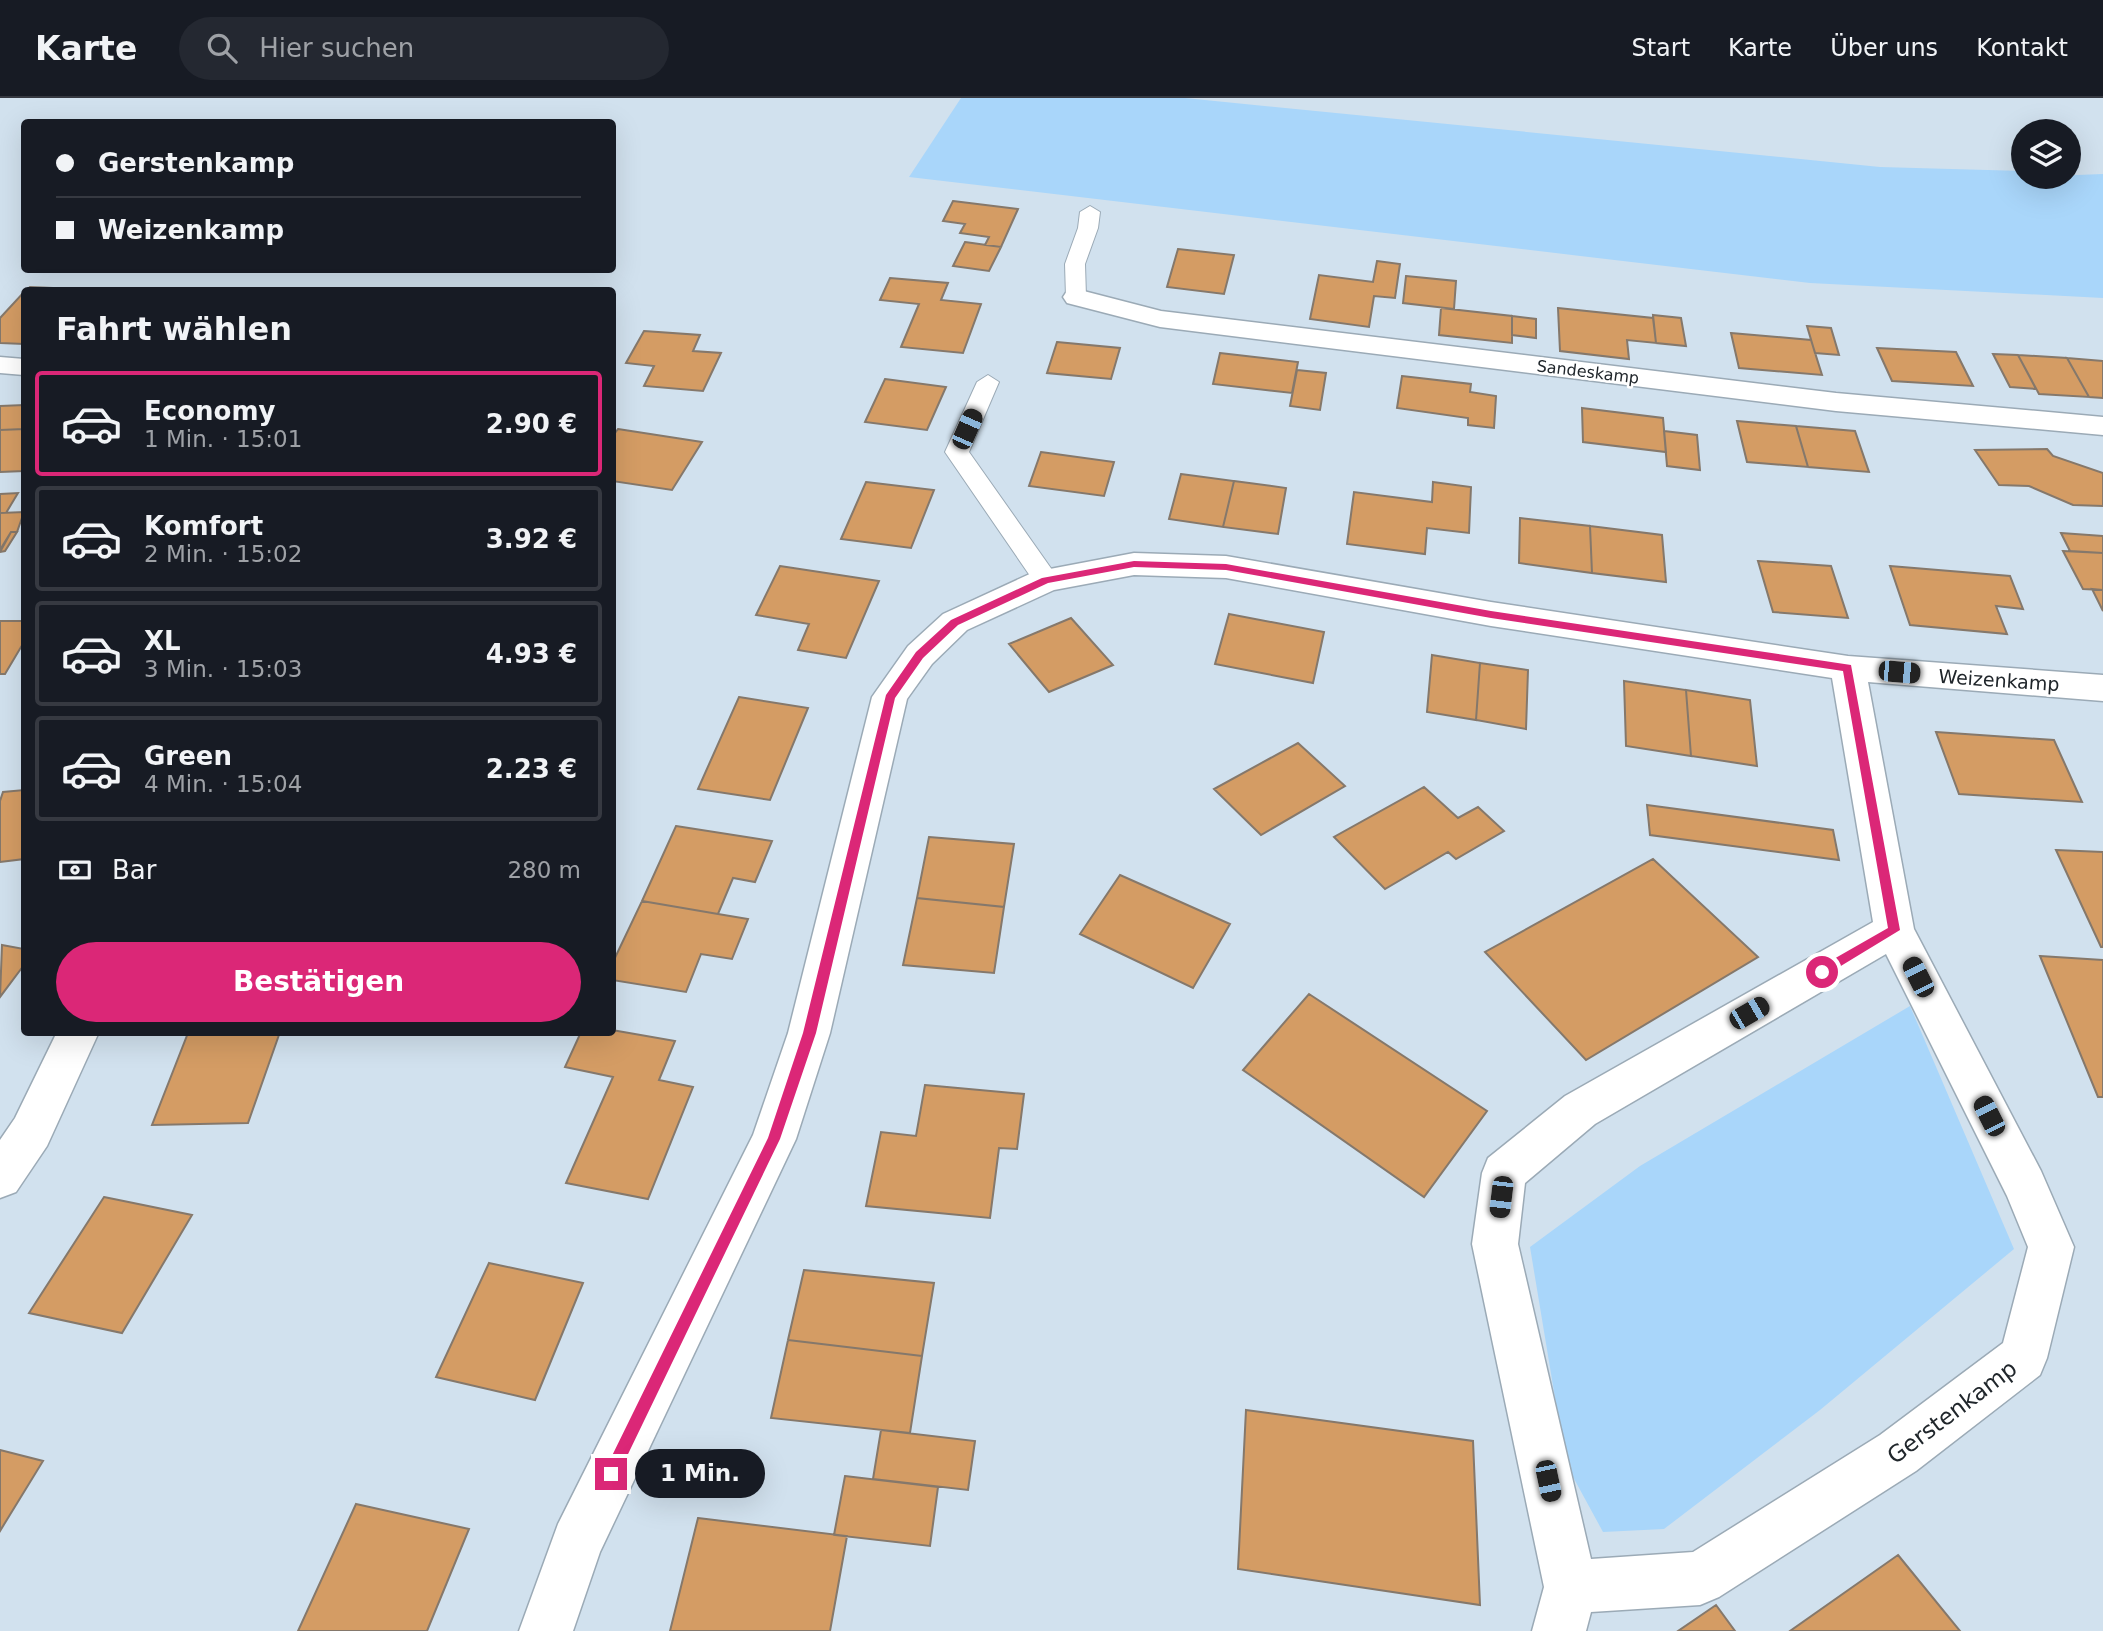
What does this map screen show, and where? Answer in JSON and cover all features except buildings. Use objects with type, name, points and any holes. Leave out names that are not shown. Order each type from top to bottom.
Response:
[{"type":"street","name":"Sandeskamp","points":[[1076,297],[1160,319],[1836,401],[2103,426]]},
{"type":"street","points":[[0,365],[21,367]]},
{"type":"street","name":"Weizenkamp","points":[[546,1631],[577,1543],[774,1139],[810,1033],[890,697],[920,655],[955,622],[1046,580],[1134,564],[1226,567],[1491,614],[1848,668],[2103,688]]},
{"type":"street","name":"Gerstenkamp","points":[[1571,1587],[1700,1578],[1898,1453],[2023,1359],[2051,1247],[2025,1186],[1894,930],[1848,668]]},
{"type":"street","points":[[1559,1631],[1571,1587],[1495,1244],[1504,1174],[1540,1140],[1580,1111],[1894,930]]},
{"type":"street","points":[[0,1177],[15,1133],[76,1036]]},
{"type":"lane","points":[[1076,297],[1075,264],[1090,212]]},
{"type":"lane","points":[[988,382],[957,452],[1046,580]]},
{"type":"shaded area","points":[[961,98],[1185,98],[1880,167],[2011,171],[2011,189],[2081,189],[2081,175],[2103,174],[2103,298],[1810,283],[909,177]]},
{"type":"shaded area","points":[[1910,1006],[2014,1249],[1820,1410],[1664,1529],[1603,1532],[1566,1464],[1530,1247],[1640,1166]]},
{"type":"route","points":[[611,1474],[774,1139],[810,1033],[890,697],[920,655],[955,622],[1046,580],[1134,564],[1226,567],[1491,614],[1848,668],[1894,930],[1822,972]]}]
